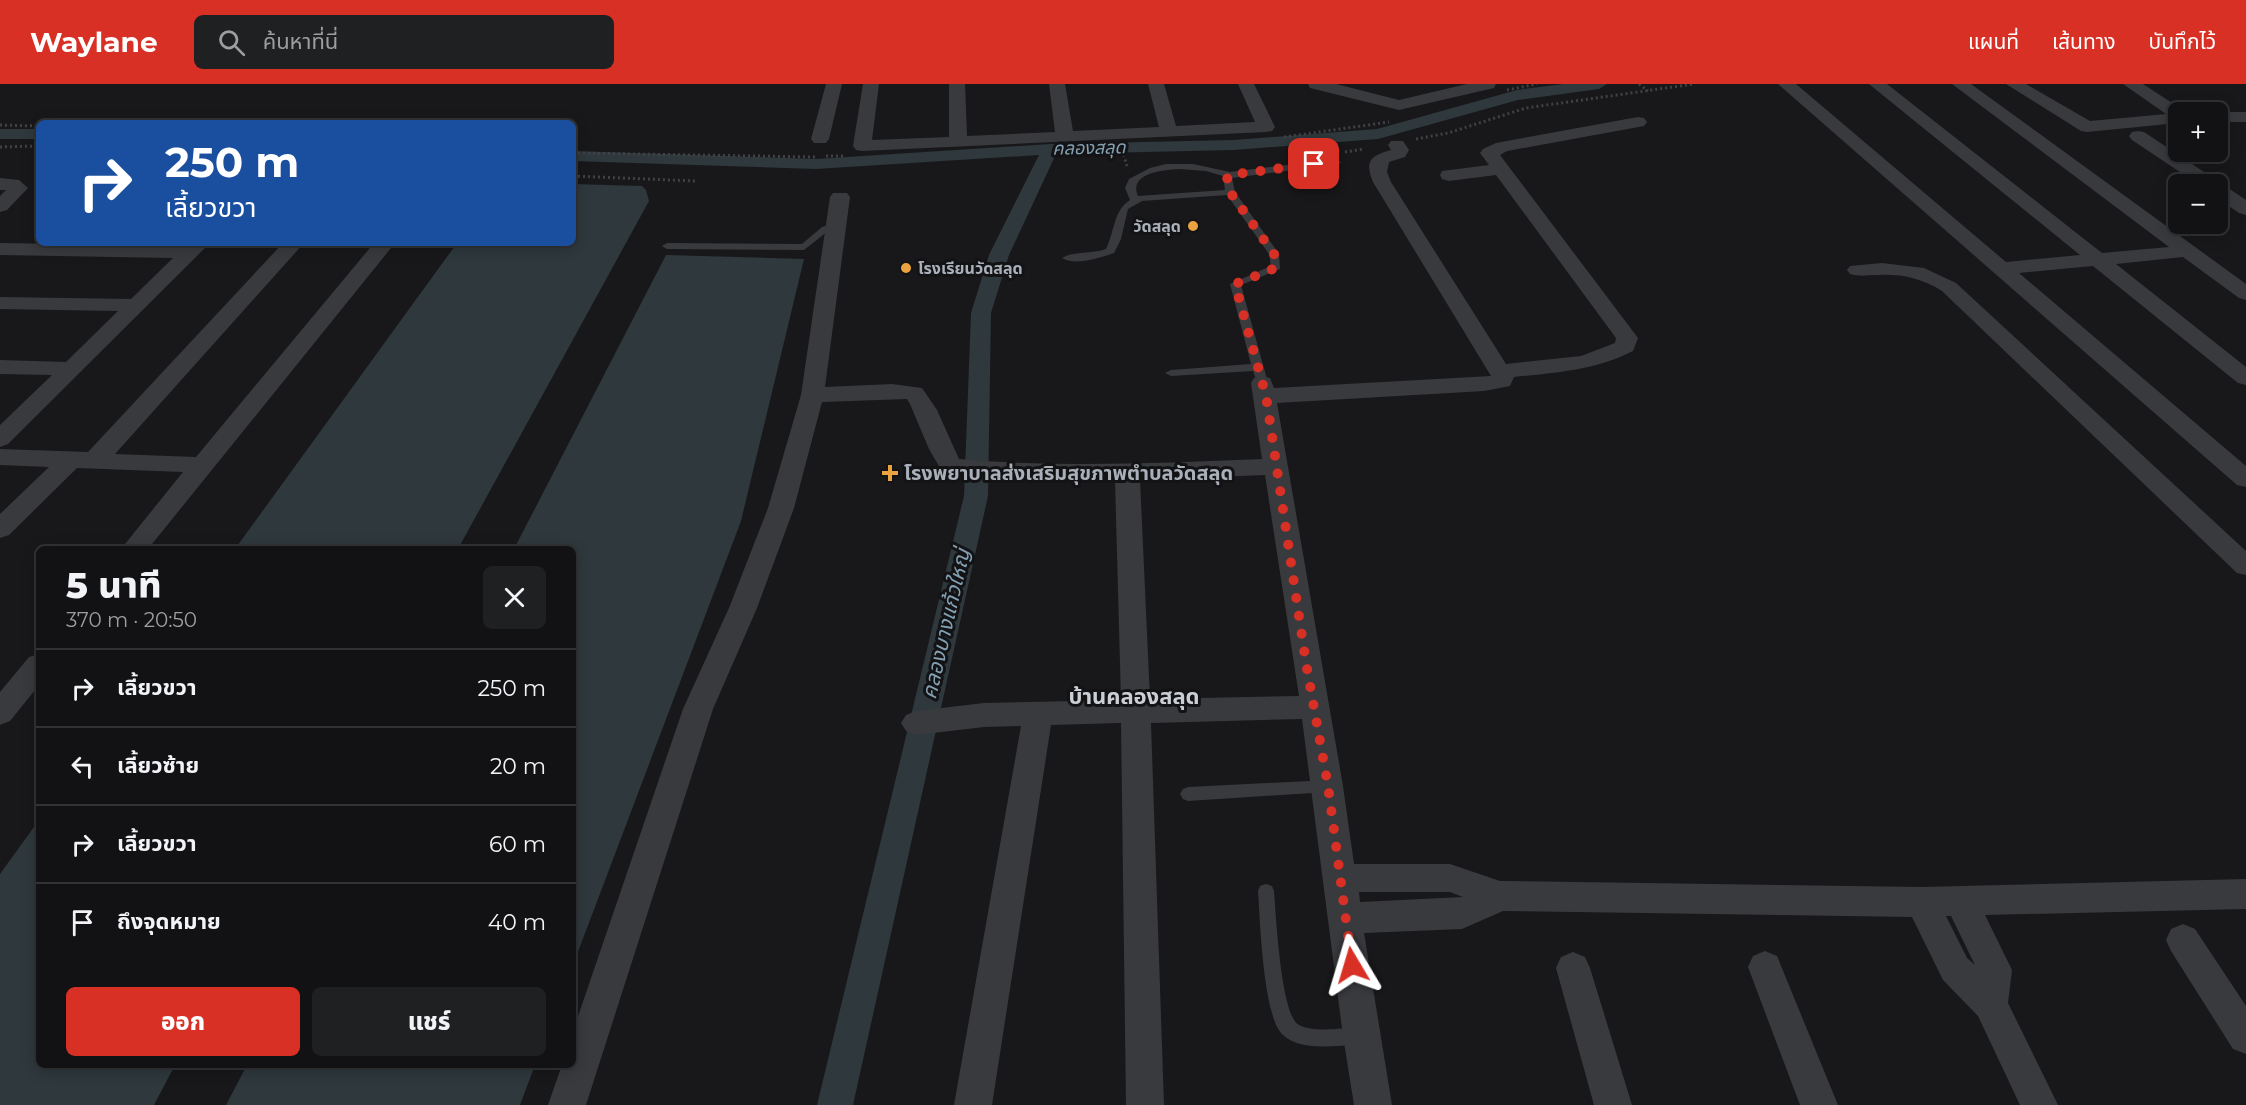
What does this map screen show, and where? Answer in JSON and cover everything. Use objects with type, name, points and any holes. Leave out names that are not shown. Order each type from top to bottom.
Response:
[{"type":"street","points":[[820,139],[834,84]]},
{"type":"street","points":[[871,84],[862,146],[1266,127],[1246,84]]},
{"type":"street","points":[[957,84],[958,141]]},
{"type":"street","points":[[1058,84],[1065,138]]},
{"type":"street","points":[[1156,84],[1169,132]]},
{"type":"street","points":[[1316,84],[1399,105],[1488,84]]},
{"type":"street","points":[[1786,84],[2246,479]]},
{"type":"street","points":[[1877,84],[2246,378]]},
{"type":"street","points":[[1960,84],[2246,294]]},
{"type":"street","points":[[2014,84],[2087,127],[2168,117]]},
{"type":"street","points":[[2131,84],[2168,109]]},
{"type":"street","points":[[2228,117],[2246,117]]},
{"type":"street","points":[[1500,372],[1578,362],[1613,354],[1625,346],[1627,338],[1489,153],[1493,149],[1638,122]]},
{"type":"street","points":[[2138,136],[2195,174]]},
{"type":"street","points":[[1373,1105],[1361,1036],[1328,786],[1262,382],[1484,384],[1502,381],[1500,372],[1382,183],[1378,172],[1380,159],[1399,153],[1402,143]]},
{"type":"street","points":[[1449,175],[1501,168]]},
{"type":"street","points":[[0,184],[17,185],[19,188]]},
{"type":"street","points":[[0,206],[19,188],[36,185]]},
{"type":"street","points":[[567,1105],[698,709],[743,608],[781,508],[812,395],[840,197]]},
{"type":"street","points":[[2228,197],[2246,209]]},
{"type":"street","points":[[0,529],[83,460],[291,246]]},
{"type":"street","points":[[136,546],[383,246]]},
{"type":"street","points":[[0,249],[195,247]]},
{"type":"street","points":[[0,439],[195,247]]},
{"type":"street","points":[[2002,268],[2187,251]]},
{"type":"street","points":[[1857,270],[1899,267],[1916,270],[1935,277],[1949,287],[2246,566]]},
{"type":"street","points":[[0,303],[136,305]]},
{"type":"street","points":[[0,367],[72,369]]},
{"type":"street","points":[[812,395],[892,391],[914,393],[925,408],[942,455],[952,467],[970,470],[1127,472],[1275,467]]},
{"type":"street","points":[[0,458],[202,465]]},
{"type":"street","points":[[1127,472],[1136,713],[1145,1105]]},
{"type":"street","points":[[2221,543],[2246,539]]},
{"type":"street","points":[[0,713],[36,669]]},
{"type":"street","points":[[918,724],[984,715],[1314,707]]},
{"type":"street","points":[[972,1105],[1038,713]]},
{"type":"street","points":[[1340,878],[1450,878],[1500,896],[1922,903],[2246,894]]},
{"type":"street","points":[[1346,918],[1462,914],[1500,896]]},
{"type":"street","points":[[1961,902],[1995,970],[1990,1004]]},
{"type":"street","points":[[1922,903],[1955,969],[1990,1004],[2039,1105]]},
{"type":"street","points":[[2183,940],[2246,1037]]},
{"type":"street","points":[[1765,967],[1819,1105]]},
{"type":"street","points":[[1573,968],[1613,1105]]},
{"type":"lane","points":[[1135,200],[1130,188],[1132,181],[1156,169],[1204,166],[1229,175],[1338,157]]},
{"type":"lane","points":[[1171,373],[1262,382],[1235,284],[1271,270],[1276,267],[1277,262],[1274,254],[1230,192],[1227,177],[1229,175]]},
{"type":"lane","points":[[1067,258],[1096,256],[1110,251],[1116,239],[1124,208],[1135,200],[1230,192]]},
{"type":"lane","points":[[667,246],[804,247],[825,229],[835,226]]},
{"type":"lane","points":[[1188,794],[1328,786]]},
{"type":"lane","points":[[1266,891],[1273,974],[1283,1022],[1297,1035],[1306,1037],[1361,1036]]},
{"type":"path","points":[[1639,84],[1647,90]]},
{"type":"path","points":[[1402,143],[1448,133],[1526,108],[1575,99],[1694,84]]},
{"type":"path","points":[[0,126],[36,126]]},
{"type":"path","points":[[1120,145],[1130,173]]},
{"type":"path","points":[[0,147],[36,146]]},
{"type":"path","points":[[1338,157],[1367,148]]},
{"type":"path","points":[[576,177],[695,181]]},
{"type":"shaded area","points":[[576,184],[642,186],[646,190],[649,201],[460,546],[237,546],[455,246],[576,246]]},
{"type":"shaded area","points":[[666,255],[804,259],[741,521],[576,957],[576,546],[516,546]]},
{"type":"shaded area","points":[[36,824],[36,1068],[173,1068],[154,1105],[0,1105],[0,874]]},
{"type":"shaded area","points":[[245,1068],[534,1068],[520,1105],[226,1105]]},
{"type":"waterway","name":"คลองสลุด","points":[[1050,149],[1234,145],[1378,134],[1517,95],[1599,84]]},
{"type":"waterway","name":"คลองสลุด","points":[[0,134],[36,134]]},
{"type":"waterway","name":"คลองสลุด","points":[[576,156],[816,164],[1050,149]]},
{"type":"waterway","name":"คลองบางแก้วใหญ่","points":[[835,1105],[976,496],[981,313],[999,255],[1050,149]]},
{"type":"place","name":"วัดสลุด","points":[[1193,226]]},
{"type":"place","name":"โรงเรียนวัดสลุด","points":[[906,268]]},
{"type":"place","name":"โรงพยาบาลส่งเสริมสุขภาพตำบลวัดสลุด","points":[[890,473]]},
{"type":"district","name":"บ้านคลองสลุด","points":[[1134,696]]},
{"type":"route","points":[[1314,164],[1229,175],[1227,182],[1230,192],[1274,254],[1277,262],[1276,267],[1271,270],[1240,280],[1235,284],[1266,396],[1306,663],[1328,786],[1352,965]]}]
